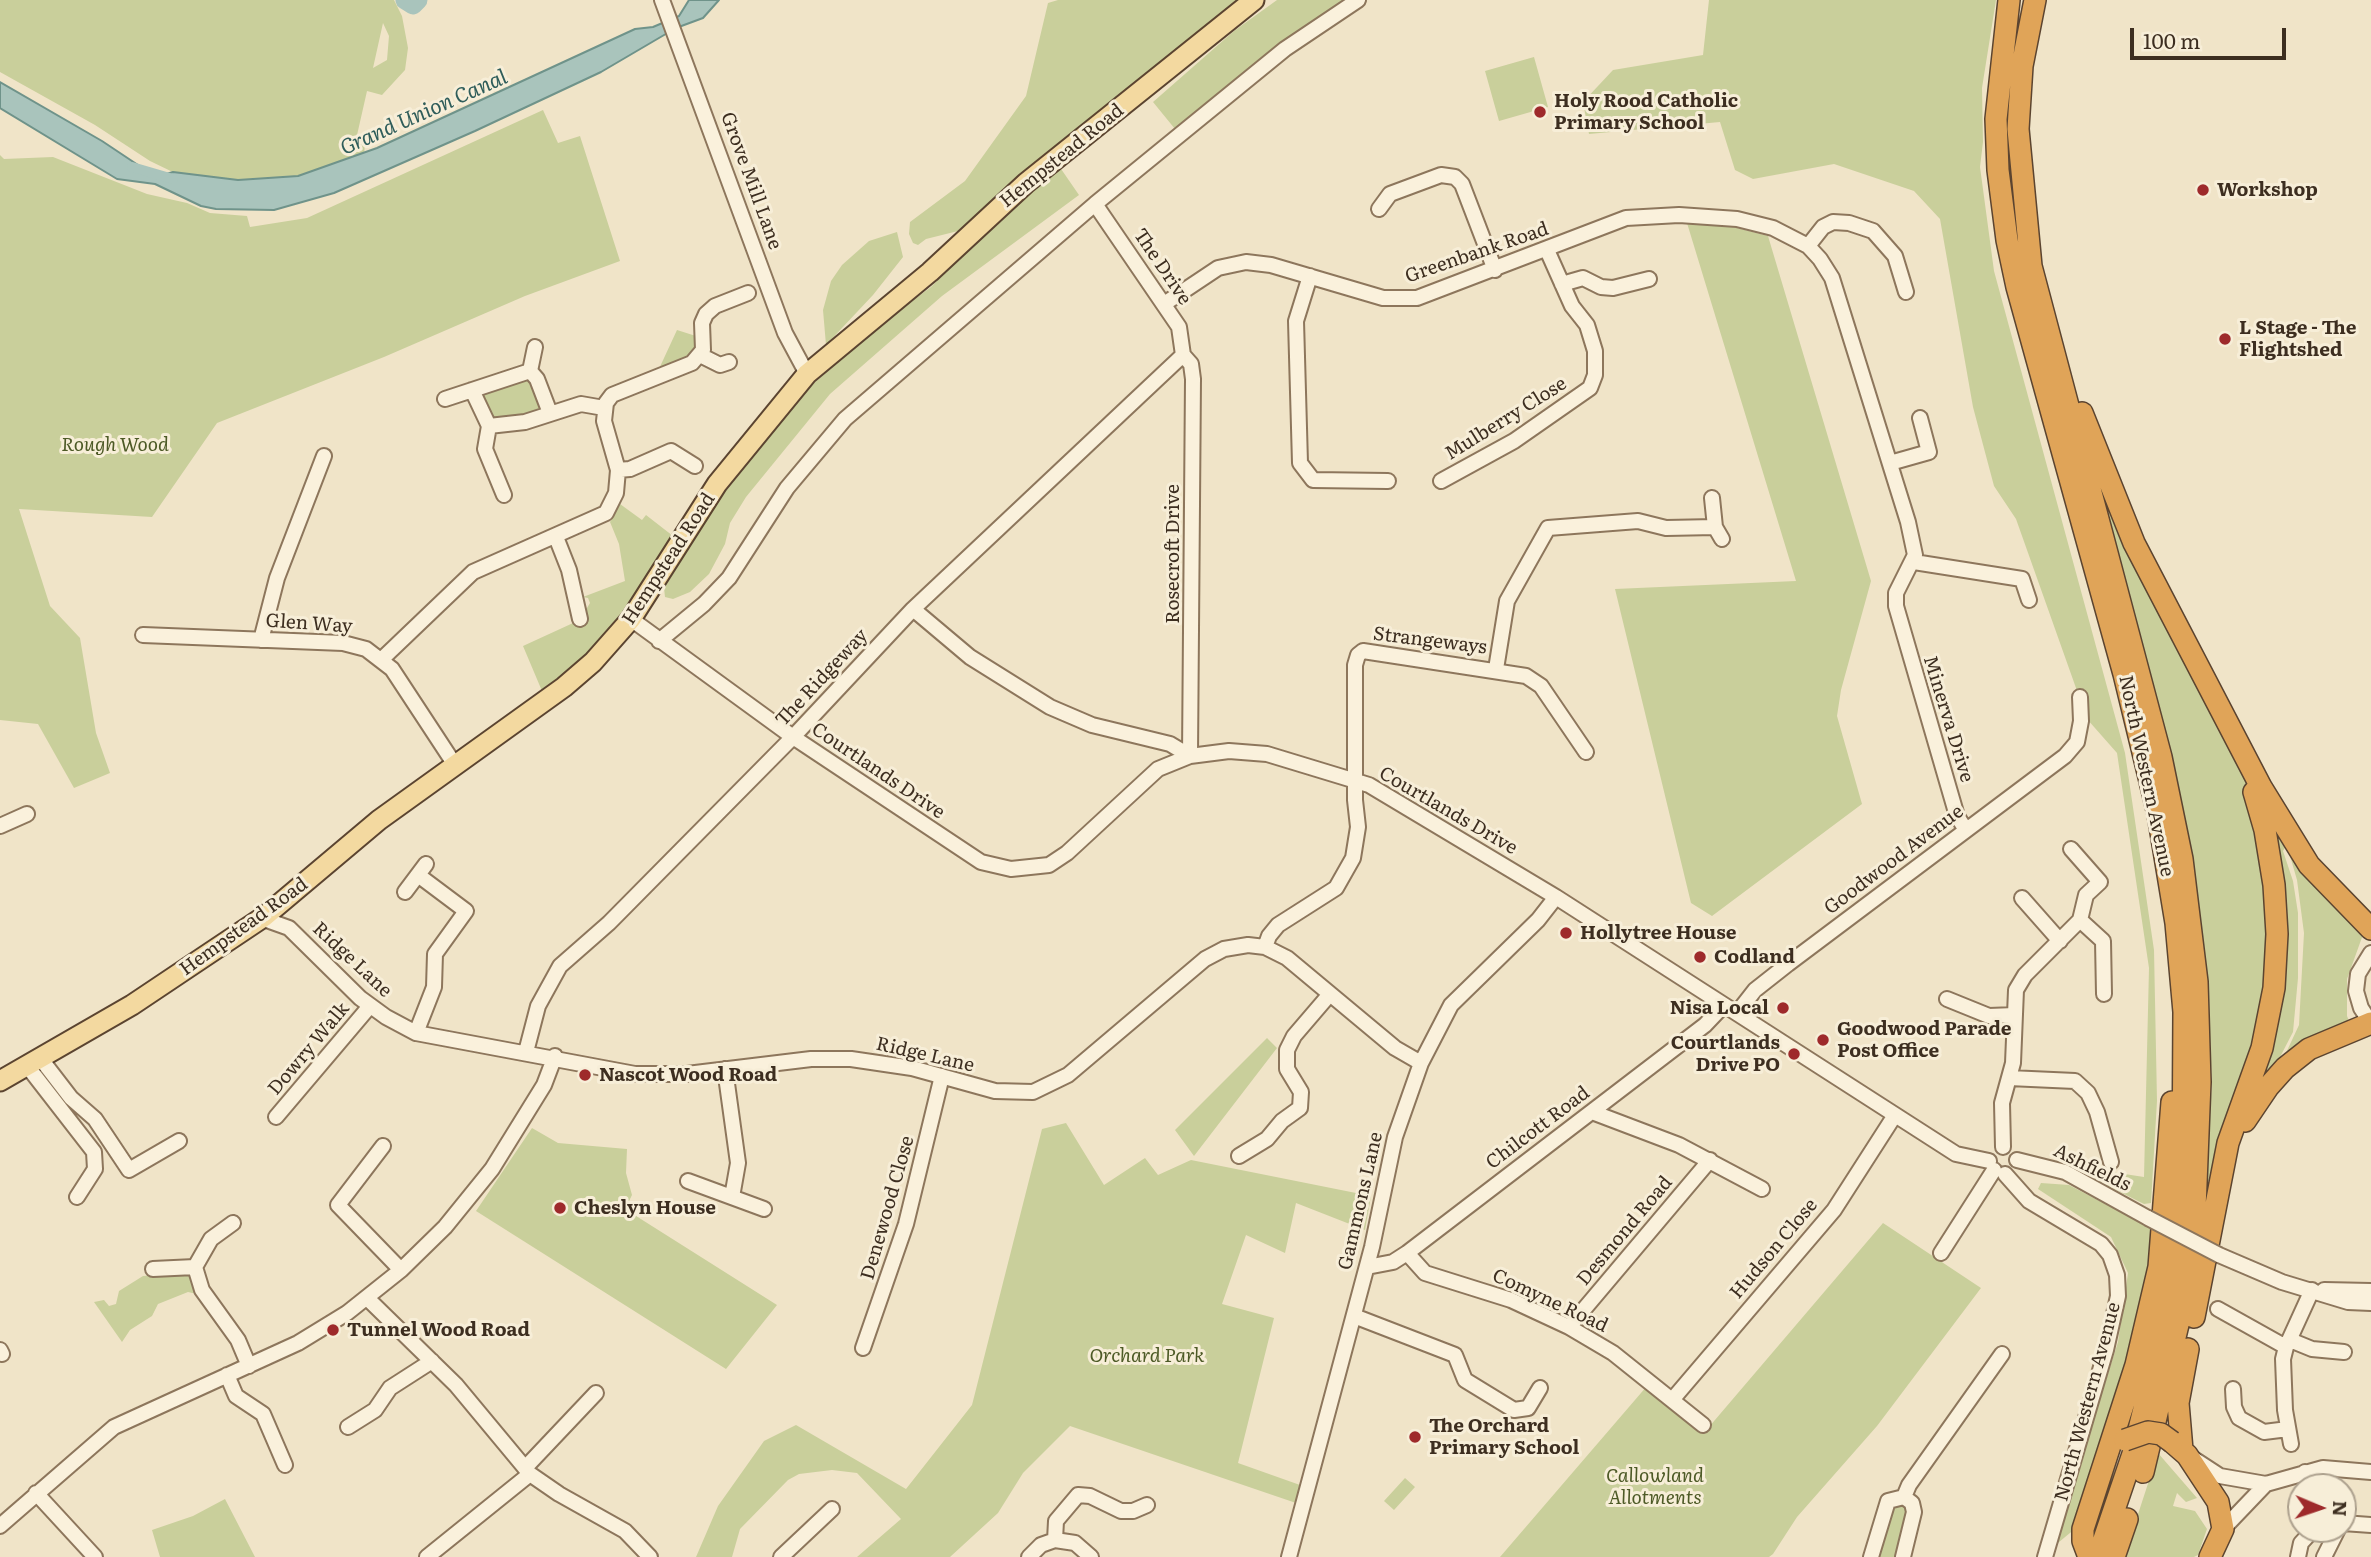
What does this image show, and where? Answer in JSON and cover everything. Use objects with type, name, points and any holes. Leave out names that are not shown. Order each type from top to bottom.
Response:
[{"type":"highway","name":"North Western Avenue","points":[[2009,0],[1996,119],[1998,170],[2007,240],[2017,287],[2135,718],[2158,814],[2176,923],[2185,1026],[2183,1175],[2160,1343],[2133,1454],[2088,1555]]},
{"type":"highway","name":"North Western Avenue","points":[[2035,0],[2022,66],[2018,129],[2031,266],[2173,808],[2191,918],[2197,982],[2199,1145],[2187,1273],[2156,1424],[2114,1557]]},
{"type":"highway","points":[[2025,215],[2072,380],[2103,471],[2134,543],[2227,725],[2298,849],[2329,890],[2371,929]]},
{"type":"highway","points":[[2088,1555],[2083,1529],[2136,1365],[2159,1267],[2172,1098],[2173,1024],[2167,948],[2135,718]]},
{"type":"highway","points":[[2180,1449],[2178,1403],[2219,1184],[2228,1143],[2252,1077],[2271,1011],[2277,934],[2274,885],[2265,830],[2246,771],[2227,725]]},
{"type":"highway","points":[[2219,1184],[2253,1108],[2285,1068],[2309,1049],[2371,1023]]},
{"type":"highway","points":[[2107,1456],[2125,1440],[2148,1432],[2161,1434],[2180,1449],[2218,1502],[2224,1541],[2210,1557]]},
{"type":"main road","name":"Hempstead Road","points":[[0,1081],[132,1005],[261,918],[288,899],[379,820],[564,687],[593,662],[631,620],[717,484],[807,374],[930,272],[1027,183],[1254,0]]},
{"type":"street","name":"Hempstead Road","points":[[659,642],[704,604],[729,578],[788,488],[845,419],[1096,204],[1286,49],[1358,0]]},
{"type":"street","name":"Grove Mill Lane","points":[[664,4],[785,333],[807,374]]},
{"type":"street","points":[[1379,209],[1390,194],[1441,175],[1455,177],[1462,184],[1495,270]]},
{"type":"street","name":"The Drive","points":[[1096,204],[1182,335],[1183,355]]},
{"type":"street","name":"Greenbank Road","points":[[1164,304],[1218,268],[1237,262],[1256,262],[1383,298],[1407,300],[1431,294],[1626,218],[1679,215],[1737,219],[1773,228],[1808,246],[1832,278],[1913,540],[1914,562]]},
{"type":"street","points":[[1808,246],[1823,227],[1833,222],[1849,223],[1873,231],[1895,256],[1906,292]]},
{"type":"street","points":[[1547,250],[1562,284],[1583,278],[1601,287],[1614,288],[1649,279]]},
{"type":"street","points":[[1310,276],[1296,321],[1300,463],[1313,480],[1388,481]]},
{"type":"street","name":"Mulberry Close","points":[[1441,481],[1514,441],[1590,388],[1595,375],[1595,351],[1587,325],[1572,306],[1562,284]]},
{"type":"street","points":[[382,659],[464,578],[606,513],[616,493],[618,470],[605,430],[604,408],[612,396],[688,366],[700,355],[704,339],[702,323],[706,314],[715,306],[748,293]]},
{"type":"street","points":[[530,371],[535,347]]},
{"type":"street","points":[[700,355],[720,365],[729,362]]},
{"type":"street","name":"The Ridgeway","points":[[526,1052],[538,1006],[560,966],[609,923],[793,737],[913,608],[1183,355]]},
{"type":"street","name":"Rosecroft Drive","points":[[1183,355],[1191,364],[1193,379],[1190,756]]},
{"type":"street","points":[[445,399],[530,371]]},
{"type":"street","points":[[530,371],[537,379],[550,413]]},
{"type":"street","points":[[472,390],[489,426],[485,449],[504,495]]},
{"type":"street","points":[[489,426],[505,426],[581,404],[604,408]]},
{"type":"street","points":[[1890,463],[1930,452],[1920,418]]},
{"type":"street","points":[[618,470],[630,469],[671,451],[695,466]]},
{"type":"street","points":[[261,640],[277,578],[324,456]]},
{"type":"street","points":[[1496,669],[1507,601],[1548,528],[1638,521],[1667,528],[1719,533],[1712,498]]},
{"type":"street","points":[[556,537],[569,570],[580,619]]},
{"type":"street","points":[[1914,562],[2022,579],[2029,600]]},
{"type":"street","name":"Minerva Drive","points":[[1914,562],[1896,593],[1898,616],[1958,816],[1966,830]]},
{"type":"street","points":[[913,608],[970,657],[1050,707],[1092,724],[1170,744],[1190,756]]},
{"type":"street","name":"Courtlands Drive","points":[[631,620],[793,737],[981,862],[1011,869],[1049,865],[1058,860],[1157,769],[1190,756],[1228,751],[1267,754],[1357,781],[1383,792],[1556,897],[1955,1154],[1996,1168]]},
{"type":"street","name":"Glen Way","points":[[143,635],[343,643],[366,649],[392,669],[455,765]]},
{"type":"street","name":"Strangeways","points":[[1357,781],[1355,666],[1361,652],[1368,650],[1519,673],[1534,680],[1586,752]]},
{"type":"street","name":"Goodwood Avenue","points":[[1737,1013],[1744,1001],[1777,972],[2065,756],[2077,742],[2081,721],[2080,697]]},
{"type":"street","points":[[1357,781],[1355,800],[1358,834],[1344,878],[1336,888],[1278,925],[1265,947],[1287,958],[1395,1048],[1421,1063]]},
{"type":"street","points":[[0,826],[27,814]]},
{"type":"street","points":[[2003,1147],[2002,1102],[2009,1077],[2016,990],[2025,975],[2080,920],[2086,895],[2100,882],[2071,849]]},
{"type":"street","points":[[405,892],[422,869],[466,911],[479,919]]},
{"type":"street","name":"Gammons Lane","points":[[1289,1557],[1367,1267],[1395,1137],[1421,1063],[1451,1005],[1538,920],[1556,897]]},
{"type":"street","points":[[2022,898],[2060,941]]},
{"type":"street","name":"Ridge Lane","points":[[288,899],[289,928]]},
{"type":"street","points":[[416,1033],[434,987],[435,954],[466,911]]},
{"type":"street","name":"Ridge Lane","points":[[261,918],[289,928],[342,982],[370,1006],[416,1033],[448,1041],[555,1056],[635,1074],[667,1075],[841,1059],[887,1063],[1007,1093],[1033,1092],[1047,1088],[1068,1075],[1205,959],[1240,945],[1265,947]]},
{"type":"street","points":[[2080,920],[2103,941],[2104,994]]},
{"type":"street","points":[[2371,953],[2361,965],[2356,991],[2361,1008],[2371,1023]]},
{"type":"street","points":[[1239,1156],[1267,1139],[1282,1121],[1300,1108],[1301,1092],[1287,1069],[1287,1050],[1294,1036],[1331,994]]},
{"type":"street","points":[[1947,999],[1989,1016],[2015,1015]]},
{"type":"street","name":"Chilcott Road","points":[[1367,1267],[1384,1265],[1407,1252],[1705,1025],[1724,1005]]},
{"type":"street","name":"Dowry Walk","points":[[276,1117],[370,1006]]},
{"type":"street","points":[[0,1526],[114,1427],[320,1331],[401,1270],[445,1227],[492,1169],[544,1085],[555,1056]]},
{"type":"street","points":[[35,1063],[95,1119],[129,1170],[179,1141]]},
{"type":"street","points":[[35,1063],[94,1152],[94,1170],[77,1197]]},
{"type":"street","points":[[725,1069],[738,1163],[732,1197]]},
{"type":"street","name":"Denewood Close","points":[[863,1348],[906,1224],[942,1076]]},
{"type":"street","points":[[2009,1077],[2075,1081],[2088,1093],[2097,1112],[2111,1162]]},
{"type":"street","points":[[1592,1112],[1679,1145],[1762,1189]]},
{"type":"street","name":"Hudson Close","points":[[1672,1400],[1834,1210],[1895,1115]]},
{"type":"street","points":[[383,1146],[338,1205],[401,1270]]},
{"type":"street","points":[[1941,1253],[1996,1168],[1995,1149],[2003,1147],[2014,1152],[2017,1160],[2012,1170],[1996,1168]]},
{"type":"street","name":"Desmond Road","points":[[1569,1327],[1710,1160]]},
{"type":"street","name":"Ashfields","points":[[2017,1160],[2065,1172],[2218,1255],[2282,1282],[2312,1290]]},
{"type":"street","name":"North Western Avenue","points":[[1996,1168],[2029,1201],[2101,1244],[2110,1255],[2117,1275],[2118,1296],[2108,1341],[2045,1557]]},
{"type":"street","points":[[688,1181],[764,1209]]},
{"type":"street","points":[[233,1223],[211,1239],[195,1267],[206,1297],[238,1340],[249,1366]]},
{"type":"street","name":"Comyne Road","points":[[1407,1252],[1426,1273],[1511,1300],[1569,1327],[1633,1367],[1703,1425]]},
{"type":"street","points":[[153,1269],[195,1267]]},
{"type":"street","points":[[2312,1290],[2371,1291]]},
{"type":"street","points":[[2312,1290],[2348,1302],[2371,1303]]},
{"type":"street","points":[[2291,1444],[2288,1429],[2288,1343],[2312,1290]]},
{"type":"street","points":[[367,1298],[432,1361],[528,1471],[568,1500],[625,1531],[650,1557]]},
{"type":"street","points":[[2218,1309],[2288,1343],[2312,1349],[2344,1352]]},
{"type":"street","points":[[1354,1316],[1455,1355],[1465,1380],[1514,1410],[1528,1408],[1540,1388]]},
{"type":"street","points":[[1904,1497],[1909,1485],[2002,1354]]},
{"type":"street","points":[[348,1427],[375,1410],[390,1388],[432,1361]]},
{"type":"street","points":[[227,1375],[236,1396],[263,1414],[285,1465]]},
{"type":"street","points":[[2233,1389],[2234,1407],[2239,1418],[2264,1432],[2288,1429]]},
{"type":"street","points":[[428,1557],[528,1471],[596,1393]]},
{"type":"street","points":[[2180,1449],[2220,1476],[2266,1485],[2305,1472],[2343,1468],[2371,1472]]},
{"type":"street","points":[[2224,1541],[2266,1485]]},
{"type":"street","points":[[36,1493],[95,1557]]},
{"type":"street","points":[[1055,1540],[1056,1521],[1078,1495],[1090,1496],[1121,1511],[1133,1511],[1147,1505]]},
{"type":"street","points":[[1871,1557],[1888,1501],[1904,1497]]},
{"type":"street","points":[[1903,1557],[1914,1511],[1912,1503],[1904,1497]]},
{"type":"street","points":[[780,1557],[832,1509]]},
{"type":"street","points":[[1029,1557],[1041,1545],[1055,1540],[1075,1544],[1091,1557]]},
{"type":"green space","points":[[0,0],[394,0],[402,16],[408,48],[405,70],[382,95],[367,91],[355,144],[365,141],[364,158],[300,180],[242,182],[181,176],[150,161],[95,125],[0,72]],"holes":[[[383,23],[389,36],[387,60],[373,68]]]},
{"type":"green space","points":[[1058,0],[1246,0],[1012,184],[958,231],[926,239],[918,245],[913,243],[909,234],[910,222],[965,181],[1026,96],[1048,3]]},
{"type":"green space","points":[[1277,0],[1347,0],[1283,42],[1175,129],[1153,102],[1234,31]]},
{"type":"green space","points":[[1709,0],[1996,0],[1982,88],[1983,142],[1980,167],[1994,271],[2125,753],[2154,950],[2157,1101],[2151,1203],[2144,1204],[2078,1171],[2079,1167],[2144,1177],[2149,968],[2117,753],[2087,719],[2016,519],[1994,486],[1973,407],[1940,219],[1914,191],[1834,164],[1753,179],[1735,170],[1720,122],[1589,134],[1583,102],[1613,70],[1703,55]]},
{"type":"green space","points":[[1534,57],[1548,107],[1499,121],[1485,71]]},
{"type":"green space","name":"Rough Wood","points":[[543,110],[558,143],[580,136],[620,261],[525,296],[384,357],[217,423],[152,517],[19,509],[50,606],[80,638],[96,733],[110,773],[74,788],[38,724],[0,720],[0,155],[4,159],[53,157],[147,194],[187,203],[210,213],[247,216],[250,227],[307,218]]},
{"type":"green space","points":[[1059,166],[1079,195],[942,296],[830,394],[746,497],[730,523],[725,544],[709,574],[690,592],[673,599],[665,597],[664,588],[718,501],[764,435],[795,400],[881,324],[931,287],[985,232]]},
{"type":"green space","points":[[1687,223],[1733,227],[1768,236],[1871,581],[1841,690],[1837,716],[1862,804],[1712,916],[1691,903],[1615,589],[1796,581]]},
{"type":"green space","points":[[897,232],[903,257],[873,295],[826,345],[823,310],[831,281],[842,265],[869,241]]},
{"type":"green space","points":[[677,330],[699,337],[699,342],[692,356],[658,371]]},
{"type":"green space","points":[[526,378],[531,381],[540,404],[539,413],[493,422],[480,393]]},
{"type":"green space","points":[[2103,495],[2150,598],[2243,771],[2268,859],[2267,1010],[2211,1180],[2205,1183],[2212,1083],[2207,982],[2192,857],[2172,755],[2101,496]]},
{"type":"green space","points":[[620,504],[642,520],[646,515],[673,536],[615,627],[564,676],[542,691],[523,646],[584,618],[590,603],[588,598],[583,597],[625,581],[619,544],[610,522]]},
{"type":"green space","points":[[2270,826],[2289,841],[2283,851],[2293,881],[2298,913],[2298,978],[2293,1032],[2279,1059],[2256,1087],[2268,1049]]},
{"type":"green space","points":[[2288,849],[2365,929],[2347,979],[2347,1016],[2351,1026],[2285,1055],[2299,1025],[2304,933],[2297,880]]},
{"type":"green space","points":[[1267,1038],[1277,1048],[1194,1156],[1175,1130]]},
{"type":"green space","name":"Orchard Park","points":[[1066,1123],[1104,1185],[1145,1158],[1158,1175],[1191,1160],[1371,1196],[1365,1230],[1296,1203],[1285,1253],[1246,1235],[1222,1304],[1274,1318],[1238,1463],[1300,1485],[1296,1503],[1070,1426],[1023,1473],[998,1513],[950,1557],[857,1557],[901,1519],[857,1473],[832,1470],[799,1474],[788,1480],[740,1529],[732,1557],[696,1557],[718,1506],[764,1441],[796,1425],[906,1489],[972,1405],[1042,1129]]},
{"type":"green space","points":[[532,1128],[558,1143],[627,1149],[626,1173],[632,1195],[625,1209],[777,1305],[726,1369],[476,1211]]},
{"type":"green space","points":[[2041,1183],[2069,1185],[2157,1231],[2128,1372],[2076,1528],[2053,1547],[2118,1342],[2128,1273],[2111,1237],[2038,1189]]},
{"type":"green space","name":"Callowland Allotments","points":[[1883,1223],[1981,1288],[1877,1426],[1797,1517],[1773,1554],[1769,1557],[1500,1557],[1647,1386],[1703,1434]]},
{"type":"green space","points":[[189,1273],[197,1294],[188,1292],[158,1304],[152,1316],[130,1330],[122,1342],[94,1302],[104,1300],[109,1306],[116,1304],[119,1291],[143,1276]]},
{"type":"green space","points":[[2158,1453],[2197,1498],[2186,1502],[2177,1493],[2173,1506],[2195,1511],[2207,1529],[2198,1555],[2194,1557],[2124,1557]]},
{"type":"green space","points":[[1405,1478],[1415,1487],[1394,1510],[1384,1501]]},
{"type":"green space","points":[[225,1499],[255,1557],[160,1557],[152,1530],[193,1516]]},
{"type":"green space","points":[[1901,1502],[1909,1510],[1898,1557],[1876,1557],[1890,1508]]},
{"type":"water","points":[[689,0],[719,0],[703,18],[676,28],[601,72],[334,193],[274,210],[216,209],[201,206],[155,184],[117,179],[0,108],[0,82],[102,141],[156,177],[173,172],[238,180],[298,176],[377,148],[635,29],[653,27],[679,16]]},
{"type":"waterway","points":[[405,0],[413,5],[418,0]]},
{"type":"waterway","name":"Grand Union Canal","points":[[132,167],[173,179]]},
{"type":"place","name":"Holy Rood Catholic Primary School","points":[[1540,112]]},
{"type":"place","name":"Workshop","points":[[2203,190]]},
{"type":"place","name":"L Stage - The Flightshed","points":[[2225,339]]},
{"type":"place","name":"Hollytree House","points":[[1566,933]]},
{"type":"place","name":"Codland","points":[[1700,957]]},
{"type":"place","name":"Nisa Local","points":[[1783,1008]]},
{"type":"place","name":"Goodwood Parade Post Office","points":[[1823,1040]]},
{"type":"place","name":"Courtlands Drive PO","points":[[1794,1054]]},
{"type":"place","name":"Nascot Wood Road","points":[[585,1075]]},
{"type":"place","name":"Cheslyn House","points":[[560,1208]]},
{"type":"place","name":"Tunnel Wood Road","points":[[333,1330]]},
{"type":"place","name":"The Orchard Primary School","points":[[1415,1437]]}]
